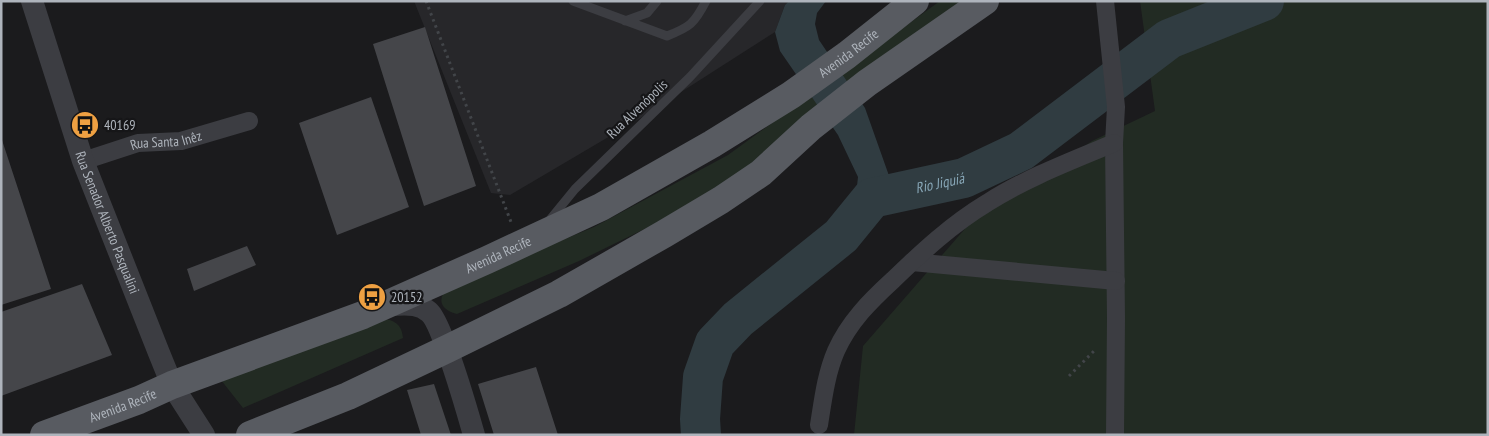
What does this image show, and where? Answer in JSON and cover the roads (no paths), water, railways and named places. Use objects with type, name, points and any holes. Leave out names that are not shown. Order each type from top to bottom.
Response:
[{"type":"main road","name":"Avenida Recife","points":[[44,435],[139,400],[172,385],[362,315],[601,208],[712,144],[791,95],[848,54],[915,1]]},
{"type":"main road","points":[[250,435],[348,396],[558,294],[721,200],[760,173],[811,127],[867,83],[985,1]]},
{"type":"street","name":"Rua Senador Alberto Pasqualini","points":[[32,1],[83,161],[158,353],[172,385],[204,435]]},
{"type":"street","points":[[1105,1],[1116,107],[1114,143],[1116,282],[1115,435]]},
{"type":"street","name":"Rua Santa Inêz","points":[[83,161],[138,143],[181,141],[249,121]]},
{"type":"street","points":[[819,425],[827,381],[835,353],[843,336],[858,314],[912,262],[952,226],[987,202],[1114,143]]},
{"type":"street","points":[[912,262],[1116,282]]},
{"type":"street","points":[[385,304],[421,307],[430,312],[436,320],[474,435]]},
{"type":"lane","points":[[626,21],[647,13],[657,1]]},
{"type":"lane","points":[[575,2],[666,36],[688,28],[700,13],[706,1]]},
{"type":"lane","name":"Rua Alvenópolis","points":[[528,241],[575,189],[683,84],[760,1]]},
{"type":"waterway","name":"Rio Jiquiá","points":[[701,435],[700,419],[703,377],[715,343],[738,319],[841,236],[872,198],[964,178],[1021,151],[1169,39],[1264,1]]},
{"type":"place","name":"40169","points":[[85,125]]},
{"type":"place","name":"20152","points":[[372,297]]}]
